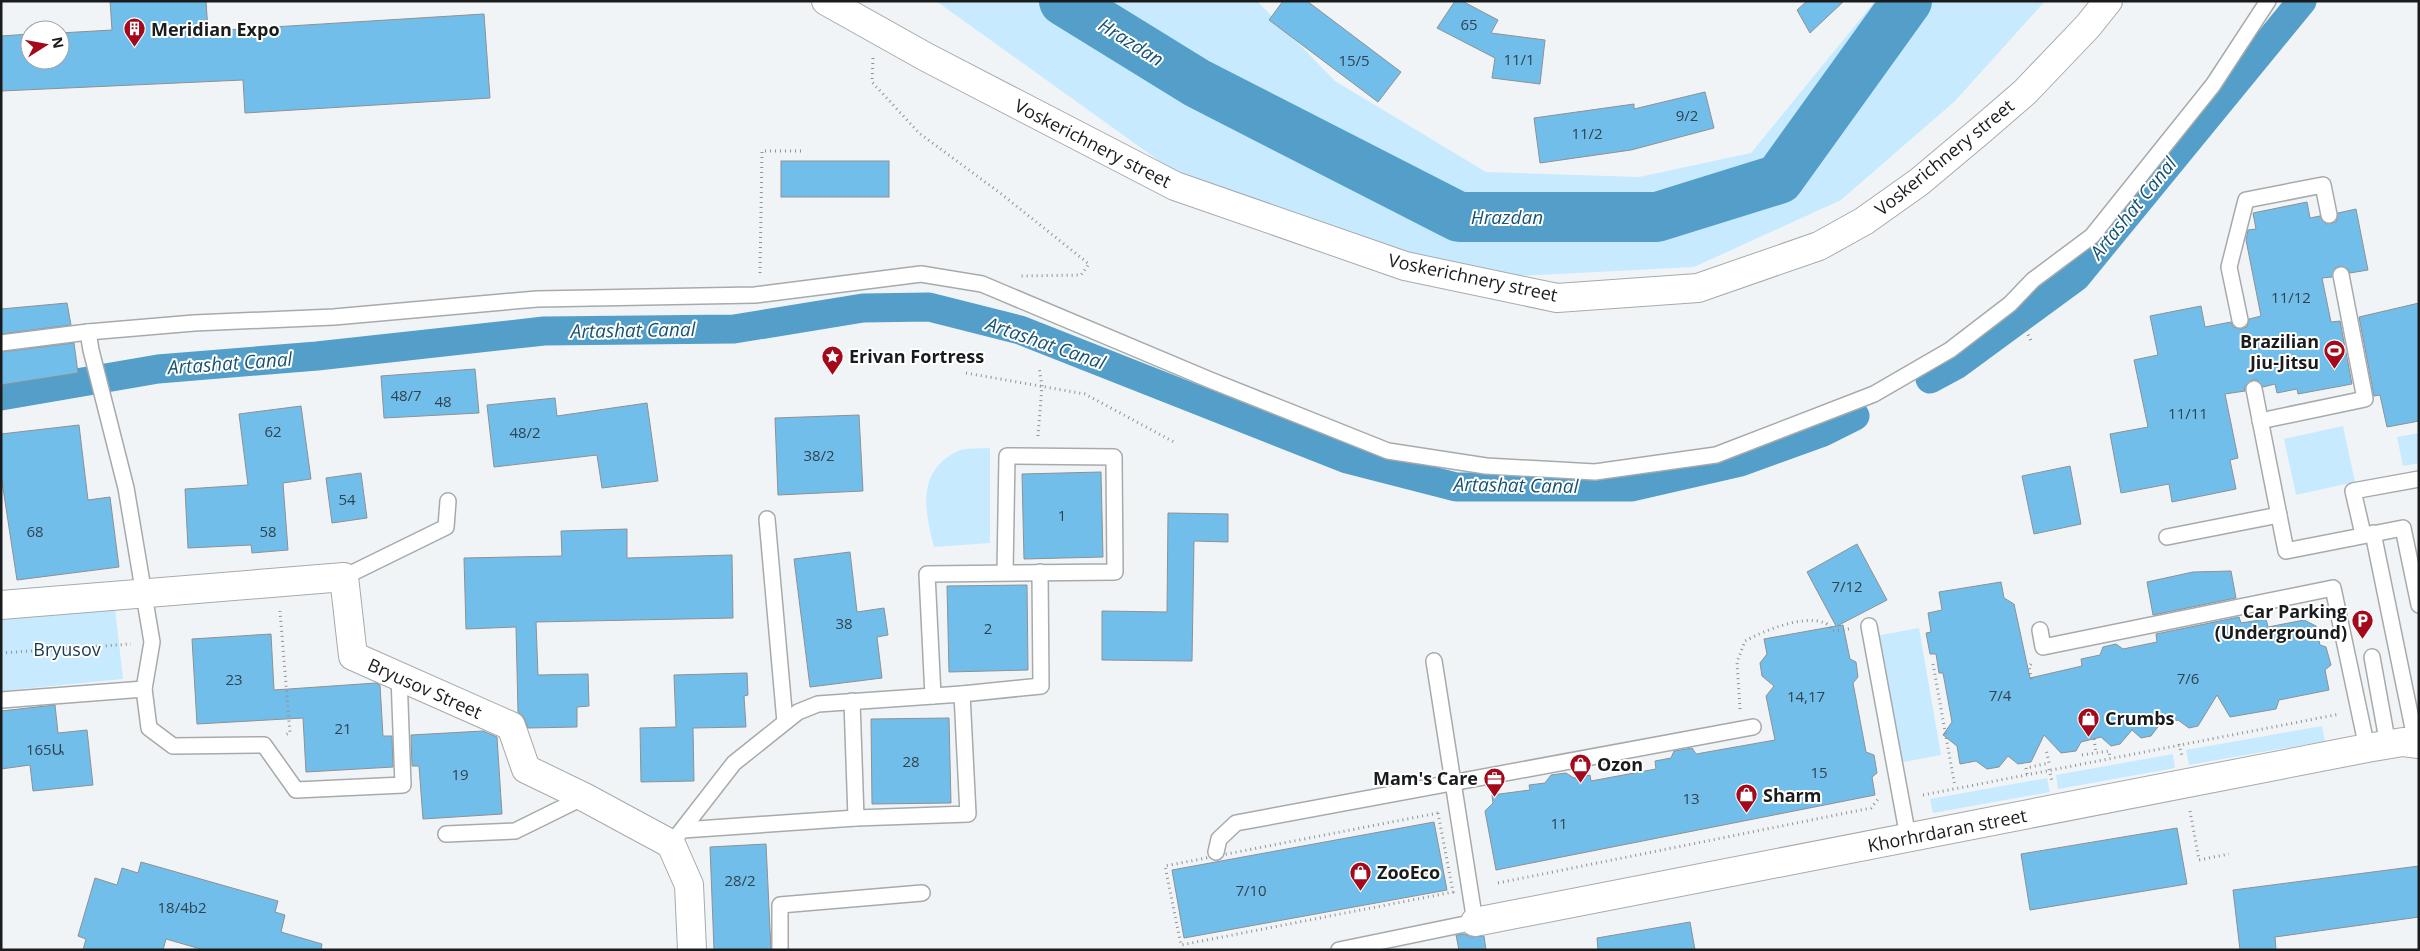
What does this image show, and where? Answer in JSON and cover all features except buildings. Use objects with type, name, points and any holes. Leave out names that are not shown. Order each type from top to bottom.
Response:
[{"type":"street","name":"Voskerichnery street","points":[[826,1],[926,57],[1175,186],[1405,266],[1557,298],[1698,288],[1819,246],[1864,221],[1918,182],[1981,130],[2025,92],[2088,26],[2108,1]]},
{"type":"street","points":[[1,605],[344,577]]},
{"type":"street","name":"Bryusov Street","points":[[344,577],[353,656],[511,726],[526,769],[584,797],[677,837]]},
{"type":"street","name":"Khorhrdaran street","points":[[1475,922],[2378,746],[2403,742],[2418,743]]},
{"type":"street","points":[[677,837],[689,885],[692,950]]},
{"type":"lane","points":[[1,343],[88,332],[194,323],[334,317],[537,299],[755,295],[920,274],[982,284],[1210,380],[1388,451],[1486,466],[1595,472],[1716,455],[1874,394],[1950,350],[2010,304],[2033,280],[2092,236],[2214,85],[2268,1]]},
{"type":"lane","points":[[2240,320],[2229,266],[2246,200],[2323,185],[2329,215]]},
{"type":"lane","points":[[2260,420],[2365,399],[2341,275]]},
{"type":"lane","points":[[88,332],[126,488],[152,642],[144,689],[149,728],[173,746],[264,745],[296,790],[403,785],[399,676]]},
{"type":"lane","points":[[2254,389],[2286,551],[2403,528],[2419,605]]},
{"type":"lane","points":[[933,696],[927,574],[1115,572],[1114,456],[1007,456],[1005,572]]},
{"type":"lane","points":[[2418,743],[2368,534],[2353,491],[2419,479]]},
{"type":"lane","points":[[344,577],[446,527],[448,501]]},
{"type":"lane","points":[[2167,537],[2279,515]]},
{"type":"lane","points":[[767,518],[785,722]]},
{"type":"lane","points":[[677,837],[734,763],[798,712],[818,704],[962,694],[1042,686],[1040,572]]},
{"type":"lane","points":[[2040,630],[2043,647],[2332,588],[2357,710],[2378,746]]},
{"type":"lane","points":[[1869,626],[1908,837]]},
{"type":"lane","points":[[2372,657],[2378,746]]},
{"type":"lane","points":[[1339,950],[1475,922],[1434,661]]},
{"type":"lane","points":[[1,700],[144,689]]},
{"type":"lane","points":[[677,837],[856,818],[968,814],[962,694]]},
{"type":"lane","points":[[852,701],[856,818]]},
{"type":"lane","points":[[1216,852],[1219,839],[1236,823],[1748,728]]},
{"type":"lane","points":[[446,834],[515,830],[584,797]]},
{"type":"lane","points":[[780,950],[780,905],[922,894]]},
{"type":"path","points":[[872,82],[919,133],[1000,193],[1089,264],[1081,275],[1002,276],[982,284]]},
{"type":"path","points":[[762,266],[762,151],[804,151]]},
{"type":"path","points":[[1039,367],[1042,386],[1037,425],[1039,456]]},
{"type":"path","points":[[966,373],[1085,394],[1174,442]]},
{"type":"path","points":[[264,745],[290,733],[278,582]]},
{"type":"path","points":[[1748,728],[1737,662],[1745,641],[1768,628],[1811,621],[1826,623],[1833,631],[1869,626]]},
{"type":"path","points":[[1,653],[152,642]]},
{"type":"path","points":[[1933,664],[1955,787]]},
{"type":"path","points":[[2029,667],[2032,684]]},
{"type":"path","points":[[1922,793],[2357,710]]},
{"type":"path","points":[[2094,739],[2096,753]]},
{"type":"path","points":[[2027,774],[2026,768],[2049,763],[2046,749]]},
{"type":"path","points":[[2082,755],[2109,751],[2110,758]]},
{"type":"path","points":[[2184,784],[2199,860],[2229,854]]},
{"type":"path","points":[[1498,883],[1871,808],[1879,798],[1886,797]]},
{"type":"path","points":[[1438,812],[1166,866],[1170,892],[1181,945],[1453,892]]},
{"type":"green space","points":[[936,1],[1257,1],[1335,81],[1486,172],[1639,177],[1751,153],[1875,1],[2045,1],[1955,101],[1841,200],[1694,267],[1520,276],[1410,258],[1183,178]]},
{"type":"green space","points":[[2343,426],[2355,482],[2296,495],[2284,439]]},
{"type":"green space","points":[[2419,433],[2419,463],[2403,466],[2397,437]]},
{"type":"green space","points":[[990,448],[990,543],[934,547],[926,507],[929,482],[934,471],[943,461],[959,450]]},
{"type":"green space","name":"Bryusov","points":[[115,608],[123,679],[1,691],[1,620]]},
{"type":"green space","points":[[1919,628],[1941,755],[1899,763],[1876,636]]},
{"type":"green space","points":[[2322,726],[2325,741],[2189,765],[2186,750]]},
{"type":"green space","points":[[2173,754],[2175,768],[2058,789],[2056,775]]},
{"type":"green space","points":[[2047,778],[2050,792],[1933,813],[1930,799]]},
{"type":"waterway","name":"Hrazdan","points":[[1064,1],[1197,83],[1459,217],[1657,217],[1779,179],[1907,1]]},
{"type":"waterway","name":"Artashat Canal","points":[[1930,379],[1956,365],[2076,277],[2302,1]]},
{"type":"waterway","name":"Artashat Canal","points":[[1,396],[158,369],[317,356],[544,331],[734,329],[863,308],[929,307],[1020,330],[1347,459],[1456,487],[1631,487],[1740,462],[1823,432],[1855,416]]},
{"type":"place","name":"Meridian Expo","points":[[135,48]]},
{"type":"place","name":"Brazilian Jiu-Jitsu","points":[[2335,370]]},
{"type":"place","name":"Erivan Fortress","points":[[833,375]]},
{"type":"place","name":"Car Parking (Underground)","points":[[2363,640]]},
{"type":"place","name":"Crumbs","points":[[2089,737]]},
{"type":"place","name":"Ozon","points":[[1581,783]]},
{"type":"place","name":"Mam's Care","points":[[1494,797]]},
{"type":"place","name":"Sharm","points":[[1747,814]]},
{"type":"place","name":"ZooEco","points":[[1361,891]]}]
